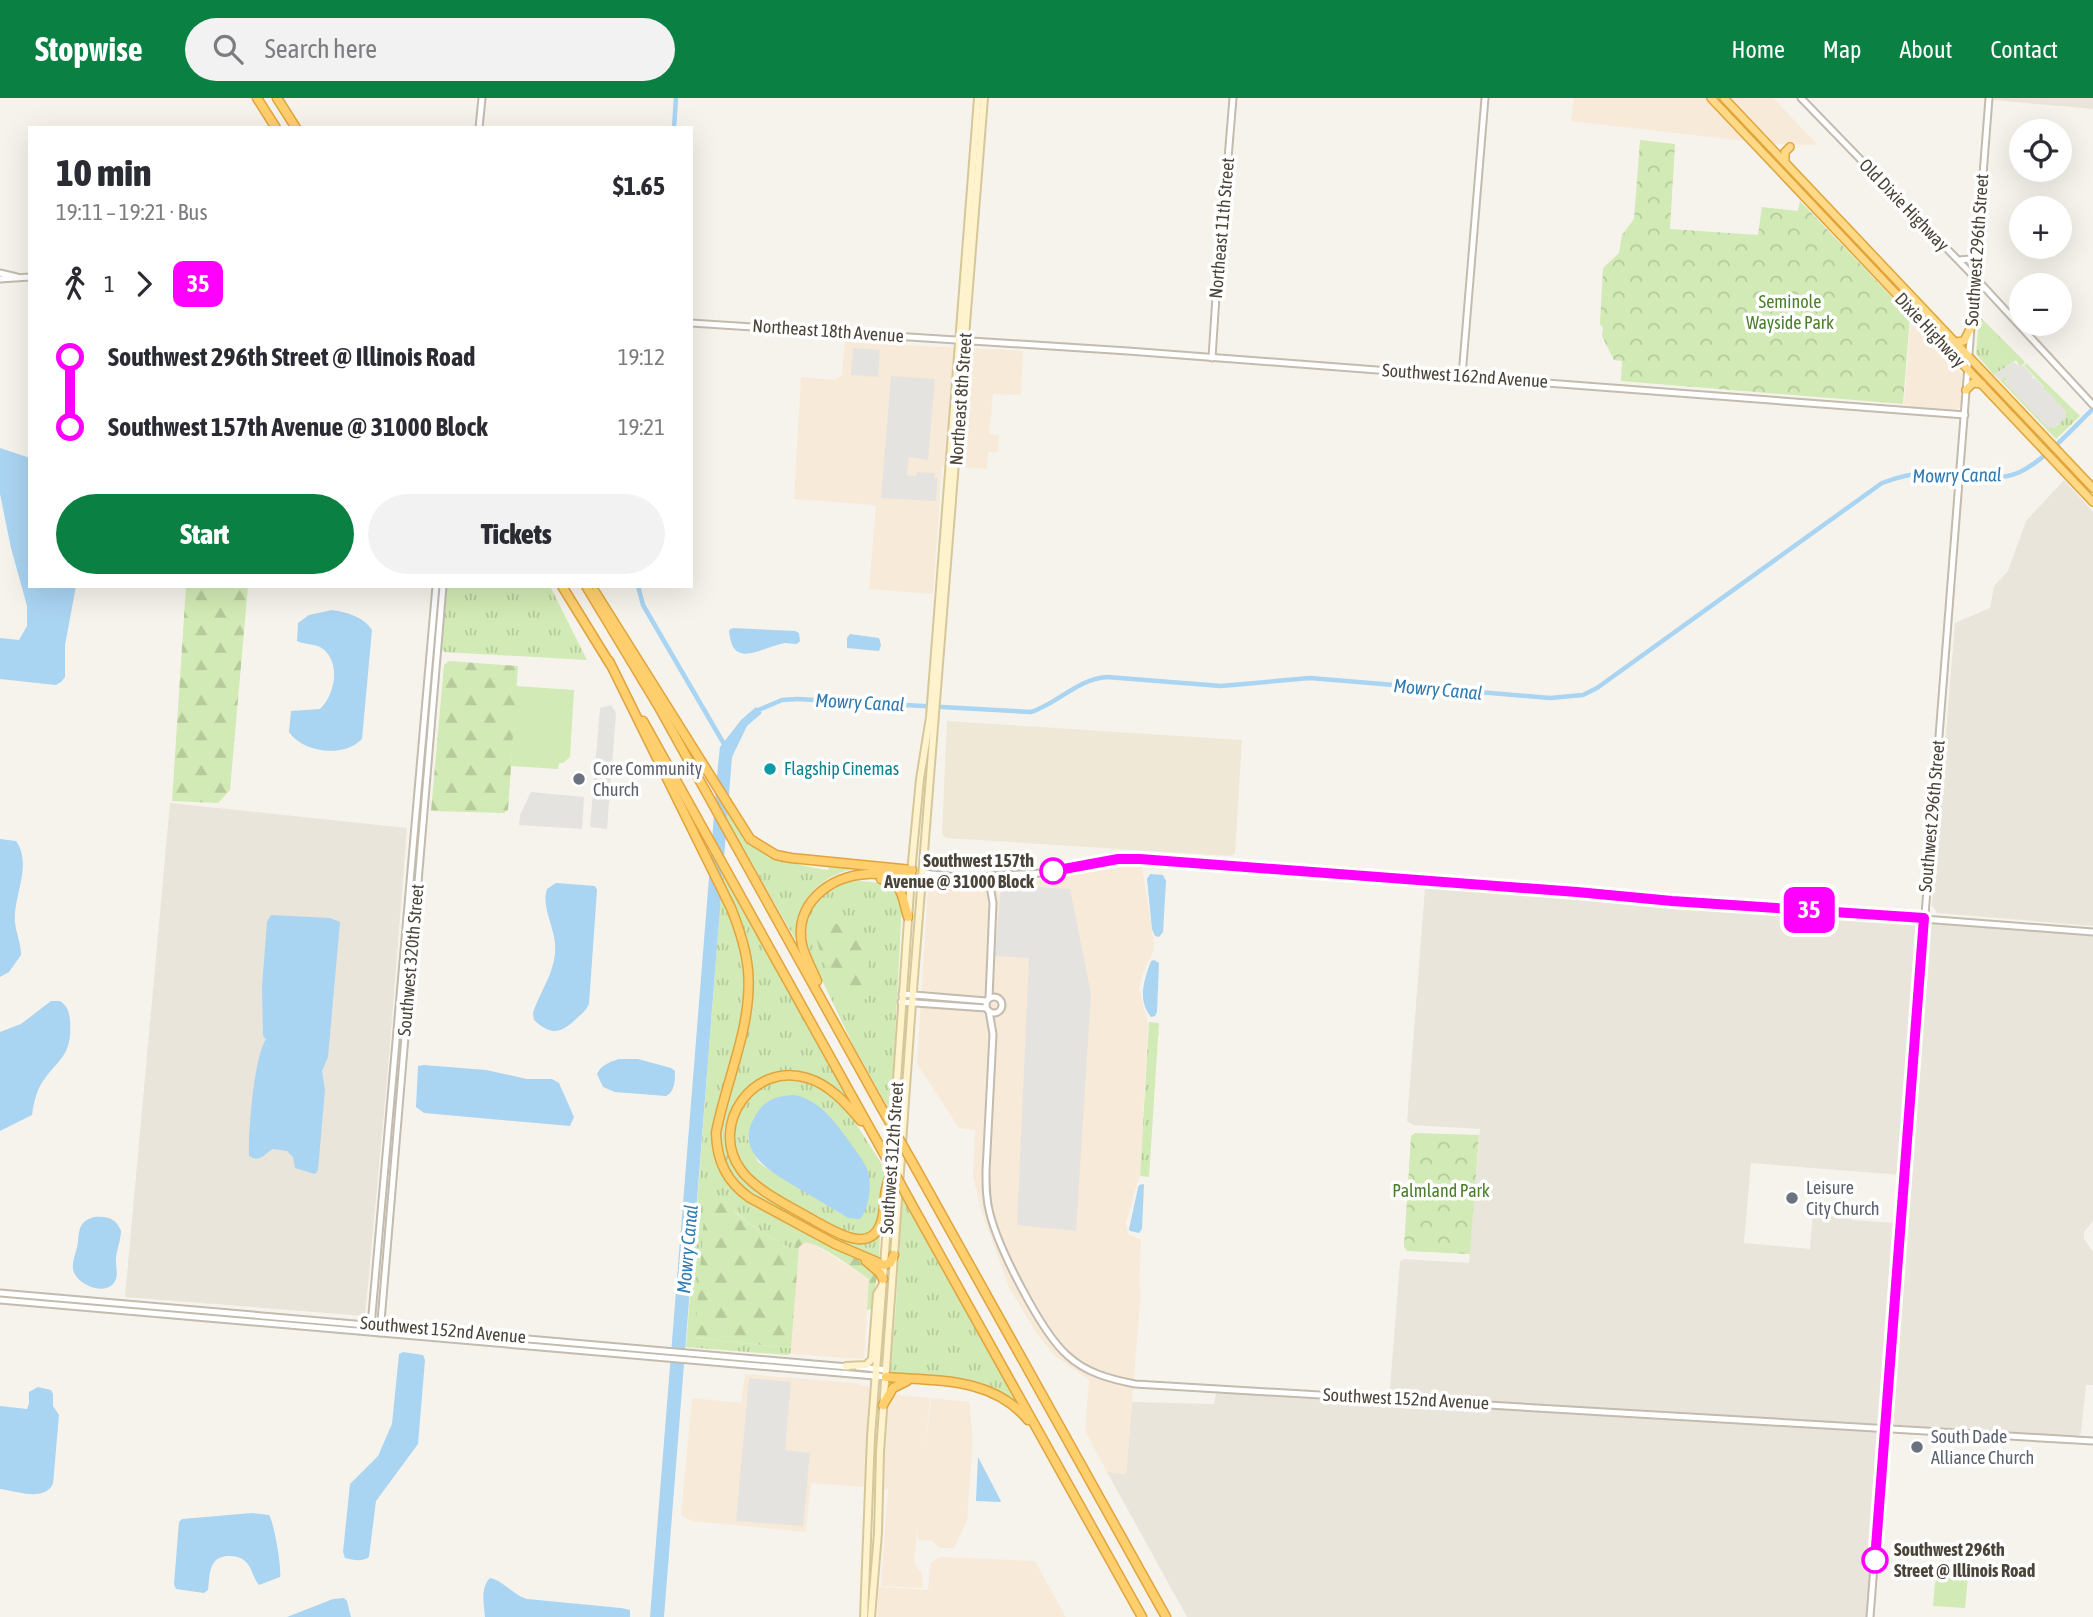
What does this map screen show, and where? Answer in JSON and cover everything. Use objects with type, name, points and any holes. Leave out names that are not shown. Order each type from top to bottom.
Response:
[{"type":"highway","points":[[257,98],[275,126]]},
{"type":"highway","points":[[277,98],[295,126]]},
{"type":"highway","points":[[1711,98],[1755,145],[1763,147],[1780,164],[1786,165]]},
{"type":"highway","points":[[1724,98],[1786,165]]},
{"type":"highway","points":[[1737,125],[1744,127],[1769,146]]},
{"type":"highway","name":"Dixie Highway","points":[[1755,145],[2093,502]]},
{"type":"highway","points":[[1786,165],[1784,154],[1790,148]]},
{"type":"highway","name":"Dixie Highway","points":[[1786,165],[2093,488]]},
{"type":"highway","points":[[1818,211],[1831,218],[1862,250],[1867,250]]},
{"type":"highway","points":[[1864,260],[1871,260],[1899,290],[1912,296]]},
{"type":"highway","points":[[1905,303],[1917,310],[1957,352],[1969,356]]},
{"type":"highway","points":[[1955,342],[1964,341],[1972,325]]},
{"type":"highway","points":[[1968,369],[1978,372],[2019,415],[2029,421]]},
{"type":"highway","points":[[1966,390],[1973,383],[1982,384]]},
{"type":"highway","points":[[2076,484],[2093,494]]},
{"type":"highway","points":[[563,588],[609,661],[1142,1617]]},
{"type":"highway","points":[[587,588],[733,839],[1166,1617]]},
{"type":"highway","points":[[592,588],[750,839],[776,855],[911,872]]},
{"type":"highway","points":[[609,661],[731,908],[745,950],[749,987],[746,1016],[716,1133],[716,1146],[723,1170],[739,1190],[750,1198],[861,1257],[884,1265],[890,1263],[894,1255]]},
{"type":"highway","points":[[840,1031],[806,957],[802,942],[802,928],[808,907],[821,890],[834,882],[869,874],[911,872]]},
{"type":"highway","points":[[854,876],[886,880],[897,886],[903,892],[908,917]]},
{"type":"highway","points":[[878,1143],[855,1113],[828,1088],[813,1080],[794,1075],[768,1079],[749,1091],[736,1108],[730,1131],[731,1148],[737,1164],[752,1183],[851,1240],[867,1237],[876,1231],[880,1224],[885,1188],[891,1174]]},
{"type":"highway","points":[[861,1257],[877,1270],[883,1282]]},
{"type":"highway","points":[[881,1373],[968,1384],[990,1390],[1013,1404],[1037,1428]]},
{"type":"highway","points":[[883,1405],[898,1384],[927,1380]]},
{"type":"main road","name":"Northeast 8th Street","points":[[978,98],[978,140]]},
{"type":"main road","name":"Northeast 8th Street","points":[[934,699],[972,212],[984,98]]},
{"type":"main road","name":"Southwest 312th Street","points":[[864,1617],[871,1437],[894,1255],[934,699]]},
{"type":"main road","name":"Southwest 312th Street","points":[[871,1617],[883,1405],[883,1282],[901,1002],[916,824],[933,717]]},
{"type":"main road","points":[[916,824],[925,842]]},
{"type":"main road","points":[[911,872],[923,873]]},
{"type":"main road","points":[[846,1366],[866,1365],[872,1359],[877,1294],[883,1282]]},
{"type":"street","points":[[479,126],[482,98]]},
{"type":"street","name":"Northeast 11th Street","points":[[1212,358],[1233,98]]},
{"type":"street","points":[[1462,376],[1485,98]]},
{"type":"street","name":"Old Dixie Highway","points":[[1801,98],[1988,291],[2092,405]]},
{"type":"street","name":"Southwest 296th Street","points":[[1870,1617],[1989,98]]},
{"type":"street","points":[[1958,260],[1970,259],[1978,244]]},
{"type":"street","points":[[0,273],[17,277]]},
{"type":"street","points":[[0,279],[28,277]]},
{"type":"street","points":[[1975,296],[1988,291]]},
{"type":"street","name":"Northeast 18th Avenue","points":[[693,323],[962,340]]},
{"type":"street","name":"Southwest 162nd Avenue","points":[[962,340],[1965,415]]},
{"type":"street","name":"Southwest 320th Street","points":[[380,1333],[436,588]]},
{"type":"street","name":"Southwest 320th Street","points":[[370,1332],[435,693],[443,588]]},
{"type":"street","points":[[426,692],[435,693]]},
{"type":"street","points":[[980,878],[994,874],[1037,873],[1118,859],[1140,859],[2093,932]]},
{"type":"street","points":[[923,873],[999,880],[1023,879],[1037,873]]},
{"type":"street","name":"Southwest 152nd Avenue","points":[[989,880],[993,903]]},
{"type":"street","name":"Southwest 152nd Avenue","points":[[993,1034],[988,1005],[991,985],[989,961],[993,903],[999,880]]},
{"type":"street","name":"Southwest 152nd Avenue","points":[[991,985],[1002,1004],[993,1034],[986,1171],[990,1213],[996,1234],[1045,1329],[1067,1356],[1088,1371],[1135,1384],[2093,1441]]},
{"type":"street","points":[[902,993],[988,1005],[998,1012]]},
{"type":"street","points":[[901,1002],[988,1005],[998,997]]},
{"type":"street","name":"Southwest 152nd Avenue","points":[[0,1293],[689,1351],[846,1366],[881,1373]]},
{"type":"street","name":"Southwest 152nd Avenue","points":[[0,1300],[688,1360],[881,1373]]},
{"type":"shaded area","points":[[1574,98],[1773,98],[1818,145],[1772,144],[1571,121]]},
{"type":"shaded area","points":[[2093,98],[2093,109],[1994,100]]},
{"type":"shaded area","points":[[1911,317],[1962,374],[1961,405],[1956,410],[1904,405]]},
{"type":"shaded area","points":[[845,342],[1023,351],[1021,395],[993,394],[989,434],[999,435],[998,452],[988,452],[987,469],[942,466],[933,594],[869,589],[876,505],[794,499],[801,377],[835,380],[842,375]]},
{"type":"shaded area","points":[[853,348],[880,350],[878,377],[851,375]]},
{"type":"shaded area","points":[[2014,362],[2020,367],[2023,365],[2033,376],[2031,379],[2035,378],[2044,388],[2043,392],[2046,390],[2056,400],[2055,404],[2058,402],[2067,412],[2064,415],[2066,417],[2054,428],[2052,426],[2049,429],[2040,419],[2042,417],[2039,418],[2027,406],[2029,403],[2026,405],[2015,393],[2016,390],[2014,392],[2005,383],[2005,377],[2014,369],[2016,371],[2014,368],[2000,380],[1994,375]]},
{"type":"shaded area","points":[[891,376],[935,379],[928,460],[909,457],[907,475],[916,476],[917,472],[935,473],[934,478],[938,478],[936,501],[881,498]]},
{"type":"shaded area","points":[[2064,480],[2093,512],[2093,926],[1937,913],[1932,905],[1955,623],[1990,608],[1994,586],[2008,571],[2026,521]]},
{"type":"shaded area","points":[[611,705],[616,713],[607,829],[590,827],[600,708]]},
{"type":"shaded area","points":[[947,721],[1242,740],[1235,853],[1231,856],[946,838],[942,834]]},
{"type":"shaded area","points":[[531,792],[584,797],[582,829],[519,825],[520,815]]},
{"type":"shaded area","points":[[170,803],[407,828],[365,1316],[125,1297]]},
{"type":"shaded area","points":[[1122,867],[1142,867],[1154,942],[1139,989],[1148,1023],[1140,1173],[1126,1223],[1128,1234],[1141,1240],[1141,1291],[1126,1474],[1107,1472],[1085,1431],[1089,1380],[1054,1355],[1035,1331],[1009,1287],[982,1213],[973,1176],[975,1130],[959,1128],[917,1064],[928,888],[934,883],[1023,883]]},
{"type":"shaded area","points":[[1001,885],[1070,889],[1091,994],[1076,1231],[1017,1225],[1029,958],[995,956]]},
{"type":"shaded area","points":[[1430,885],[1913,922],[1919,930],[1901,1175],[1751,1163],[1744,1243],[1810,1249],[1813,1210],[1852,1213],[1851,1220],[1896,1223],[1883,1417],[1880,1422],[1876,1424],[1392,1394],[1390,1388],[1400,1262],[1403,1259],[1469,1263],[1480,1129],[1413,1125],[1407,1121],[1425,888]]},
{"type":"shaded area","points":[[1931,923],[2093,935],[2093,1221],[2084,1232],[2084,1239],[2093,1252],[2093,1385],[2086,1385],[2081,1433],[2078,1436],[1896,1425],[1890,1417],[1927,929]]},
{"type":"shaded area","points":[[810,1242],[869,1279],[864,1359],[790,1354],[799,1246]]},
{"type":"shaded area","points":[[745,1374],[855,1383],[899,1395],[930,1398],[925,1453],[931,1398],[969,1402],[973,1439],[967,1521],[954,1548],[940,1548],[931,1540],[918,1541],[917,1529],[914,1562],[922,1574],[923,1588],[881,1586],[888,1489],[811,1483],[806,1532],[692,1521],[681,1515],[692,1398],[741,1403]]},
{"type":"shaded area","points":[[749,1378],[791,1382],[785,1450],[810,1453],[803,1526],[736,1521]]},
{"type":"shaded area","points":[[1221,1392],[1874,1431],[1881,1438],[1867,1617],[1187,1617],[1107,1472],[1126,1473],[1132,1402],[1214,1404],[1216,1394]]},
{"type":"shaded area","points":[[940,1557],[1035,1561],[1066,1617],[877,1617],[879,1587],[928,1590],[931,1562]]},
{"type":"green space","name":"Seminole Wayside Park","points":[[1640,140],[1675,144],[1670,229],[1758,235],[1762,207],[1798,211],[1800,201],[1910,316],[1903,404],[1621,381],[1622,361],[1614,360],[1602,336],[1603,328],[1600,324],[1603,268],[1619,253],[1622,235],[1634,219]]},
{"type":"green space","points":[[1979,316],[2025,362],[2020,367],[2016,360],[1994,375],[1976,354]]},
{"type":"green space","points":[[2026,363],[2080,416],[2056,439],[2000,380],[2014,368],[2016,370],[2005,382],[2016,390],[2015,393],[2027,405],[2029,403],[2028,406],[2042,417],[2040,419],[2049,428],[2054,428],[2066,417],[2045,390],[2041,390],[2044,387],[2024,365]]},
{"type":"green space","points":[[186,588],[248,588],[230,790],[218,803],[172,801]]},
{"type":"green space","points":[[445,588],[551,588],[587,660],[444,652],[440,648]]},
{"type":"green space","points":[[449,661],[518,666],[508,810],[504,813],[431,811],[444,665]]},
{"type":"green space","points":[[516,686],[574,690],[570,757],[559,763],[558,769],[511,766]]},
{"type":"green space","points":[[728,810],[757,848],[776,858],[828,870],[829,867],[834,868],[835,864],[851,866],[850,870],[833,876],[811,893],[802,908],[795,939],[727,820]]},
{"type":"green space","points":[[723,875],[851,1103],[809,1075],[785,1072],[754,1084],[731,1109],[725,1141],[730,1158],[791,1211],[789,1214],[784,1211],[783,1214],[741,1189],[722,1161],[719,1127],[738,1054],[750,956],[737,911],[722,885]]},
{"type":"green space","points":[[860,881],[895,887],[902,904],[891,1113],[854,1047],[809,953],[807,939],[810,914],[823,894],[833,887]]},
{"type":"green space","points":[[721,894],[738,935],[745,965],[745,1004],[715,1123],[726,1180],[807,1232],[793,1250],[761,1232],[735,1212],[695,1338],[791,1348],[790,1354],[787,1355],[686,1347]]},
{"type":"green space","points":[[823,918],[851,930],[860,945],[869,970],[871,987],[870,995],[857,1006],[850,1005],[821,953],[816,931],[817,920]]},
{"type":"green space","points":[[1149,1022],[1159,1023],[1149,1177],[1140,1176]]},
{"type":"green space","points":[[780,1079],[806,1080],[826,1090],[853,1119],[885,1169],[880,1214],[868,1234],[860,1236],[841,1232],[761,1184],[743,1168],[735,1150],[733,1133],[740,1109],[758,1088]],"holes":[[[755,1116],[848,1218],[758,1162],[748,1139]]]},
{"type":"green space","name":"Palmland Park","points":[[1415,1133],[1479,1135],[1470,1254],[1407,1251],[1404,1247],[1411,1136]]},
{"type":"green space","points":[[902,1198],[1021,1408],[998,1392],[889,1375]]},
{"type":"green space","points":[[722,1203],[761,1232],[793,1250],[797,1241],[807,1232],[863,1261],[877,1275],[872,1309],[867,1310],[869,1279],[822,1248],[806,1243],[799,1247],[791,1348],[695,1338],[705,1204]]},
{"type":"green space","points":[[824,1231],[834,1237],[854,1242],[880,1232],[879,1260],[824,1237]]},
{"type":"green space","points":[[1944,1574],[1968,1576],[1965,1608],[1933,1606],[1935,1582]]},
{"type":"water","points":[[0,448],[28,457],[28,588],[76,588],[65,645],[65,677],[56,685],[0,679],[0,638],[19,640],[27,626],[27,606],[0,494]]},
{"type":"water","points":[[332,610],[355,616],[372,630],[362,739],[345,749],[335,751],[304,745],[289,732],[291,711],[320,709],[329,696],[334,679],[329,655],[317,646],[297,641],[298,623],[309,615]]},
{"type":"water","points":[[729,630],[795,631],[799,633],[800,641],[797,644],[785,643],[742,653],[731,643]]},
{"type":"water","points":[[850,634],[879,638],[879,651],[847,648]]},
{"type":"water","name":"Mowry Canal","points":[[756,707],[762,713],[747,726],[732,757],[664,1617],[650,1617],[720,747],[741,720]]},
{"type":"water","points":[[0,839],[16,841],[21,850],[23,870],[15,912],[21,955],[9,972],[0,977]]},
{"type":"water","points":[[1150,874],[1163,875],[1166,881],[1163,932],[1159,937],[1155,936],[1152,929],[1147,879]]},
{"type":"water","points":[[556,883],[595,886],[597,890],[589,1004],[572,1022],[562,1029],[552,1031],[534,1020],[533,1013],[554,962],[555,944],[546,896],[547,889]]},
{"type":"water","points":[[271,915],[330,918],[340,922],[328,1057],[322,1071],[325,1090],[318,1170],[315,1174],[295,1168],[293,1157],[287,1151],[273,1149],[259,1158],[249,1156],[255,1078],[266,1039],[263,1036],[262,987],[267,922]]},
{"type":"water","points":[[1151,961],[1159,963],[1157,1012],[1151,1017],[1144,1004],[1143,990]]},
{"type":"water","points":[[51,1001],[60,1001],[69,1014],[69,1044],[39,1088],[32,1115],[0,1131],[0,1032],[21,1024]]},
{"type":"water","points":[[619,1059],[638,1059],[671,1068],[675,1071],[673,1089],[666,1096],[615,1092],[603,1087],[597,1074],[606,1064]]},
{"type":"water","points":[[418,1066],[486,1070],[527,1079],[552,1079],[559,1083],[574,1117],[570,1126],[424,1113],[416,1107]]},
{"type":"water","points":[[795,1095],[813,1102],[827,1114],[865,1165],[870,1190],[866,1209],[860,1219],[848,1218],[780,1177],[760,1162],[753,1152],[749,1131],[758,1112],[771,1100]]},
{"type":"water","points":[[1144,1184],[1142,1229],[1139,1233],[1129,1229],[1139,1185]]},
{"type":"water","points":[[94,1217],[111,1219],[121,1231],[116,1258],[116,1278],[113,1284],[102,1289],[84,1283],[73,1269],[81,1226]]},
{"type":"water","points":[[403,1352],[423,1355],[425,1360],[418,1444],[376,1501],[369,1557],[360,1560],[345,1558],[343,1552],[350,1484],[378,1456],[392,1424],[399,1354]]},
{"type":"water","points":[[38,1387],[51,1390],[53,1406],[59,1415],[53,1484],[43,1493],[36,1494],[0,1489],[0,1406],[27,1409],[29,1392]]},
{"type":"water","points":[[978,1457],[1001,1501],[1000,1502],[976,1501]]},
{"type":"water","points":[[252,1513],[269,1515],[271,1519],[279,1556],[280,1577],[259,1585],[245,1561],[229,1556],[217,1559],[214,1563],[208,1590],[204,1593],[176,1589],[174,1584],[179,1522],[182,1519]]},
{"type":"water","points":[[490,1578],[527,1599],[621,1608],[630,1610],[630,1617],[485,1617],[484,1592]]},
{"type":"water","points":[[344,1598],[351,1617],[287,1617],[333,1599]]},
{"type":"waterway","name":"Mowry Canal","points":[[674,126],[676,98]]},
{"type":"waterway","name":"Mowry Canal","points":[[756,711],[782,700],[797,699],[1031,712],[1087,682],[1107,677],[1221,686],[1310,678],[1550,698],[1583,695],[1597,688],[1882,483],[1923,473],[1986,478],[2009,476],[2029,467],[2049,452],[2093,409]]},
{"type":"waterway","name":"Mowry Canal","points":[[639,588],[643,605],[724,744]]},
{"type":"bus line","name":"35","points":[[1053,871],[1118,859],[1140,859],[1924,918],[1875,1560]]},
{"type":"place","name":"Flagship Cinemas","points":[[770,769]]},
{"type":"place","name":"Core Community Church","points":[[579,779]]},
{"type":"place","name":"Southwest 157th Avenue @ 31000 Block","points":[[1053,871]]},
{"type":"place","name":"Leisure City Church","points":[[1792,1198]]},
{"type":"place","name":"South Dade Alliance Church","points":[[1917,1447]]},
{"type":"place","name":"Southwest 296th Street @ Illinois Road","points":[[1875,1560]]}]
